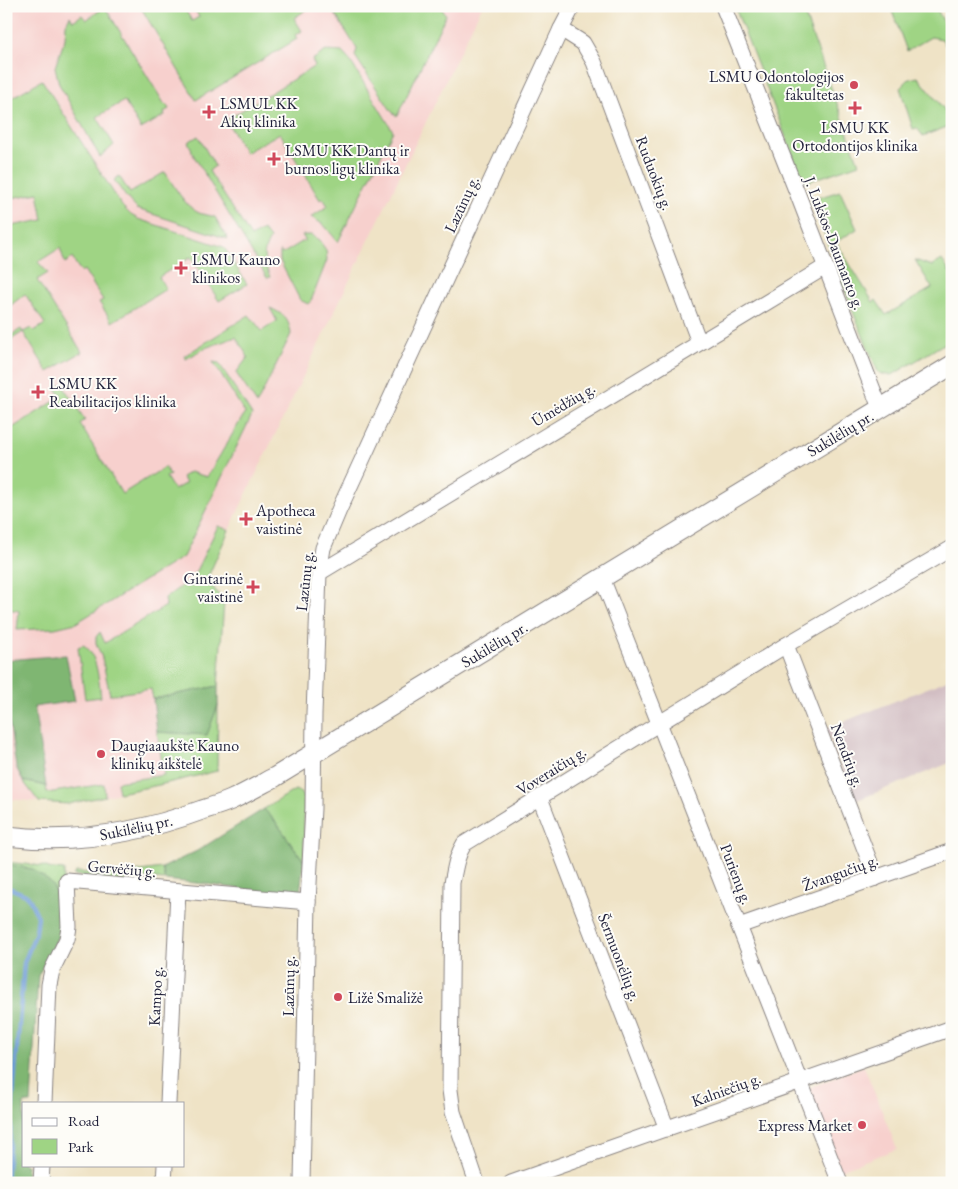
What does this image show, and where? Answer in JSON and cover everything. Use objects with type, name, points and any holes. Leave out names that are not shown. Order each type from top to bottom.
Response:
[{"type":"main road","name":"Sukilėlių pr.","points":[[6,836],[75,838],[132,831],[168,822],[229,800],[275,777],[952,366]]},
{"type":"street","name":"Lazūnų g.","points":[[302,1183],[314,714],[319,573],[323,548],[573,6]]},
{"type":"street","name":"J. Lukšos-Daumanto g.","points":[[723,6],[880,408]]},
{"type":"street","name":"Ruduokių g.","points":[[561,29],[583,43],[594,62],[699,342]]},
{"type":"street","name":"Ūmėdžių g.","points":[[319,573],[825,267]]},
{"type":"street","name":"Voveraičių g.","points":[[477,1183],[453,1112],[450,1090],[452,883],[459,852],[464,844],[786,645],[952,548]]},
{"type":"street","name":"Purienų g.","points":[[602,578],[840,1183]]},
{"type":"street","name":"Nendrių g.","points":[[786,645],[876,878]]},
{"type":"street","name":"Šermuonėlių g.","points":[[540,798],[667,1128]]},
{"type":"street","name":"Žvangučių g.","points":[[739,926],[952,851]]},
{"type":"street","name":"Gervėčių g.","points":[[44,1102],[49,985],[52,970],[67,939],[69,927],[68,881],[308,902]]},
{"type":"street","name":"Kampo g.","points":[[168,1102],[178,891]]},
{"type":"street","name":"Kalniečių g.","points":[[511,1183],[545,1177],[667,1128],[952,1028]]},
{"type":"street","points":[[41,1183],[42,1166]]},
{"type":"street","points":[[164,1166],[164,1183]]},
{"type":"shaded area","name":"LSMU Kauno klinikos","points":[[6,6],[482,6],[207,579],[224,602],[218,686],[217,771],[68,804],[6,799]]},
{"type":"shaded area","points":[[952,678],[952,762],[855,801],[826,729]]},
{"type":"shaded area","points":[[864,1066],[897,1149],[840,1170],[809,1088]]},
{"type":"green space","points":[[140,6],[183,6],[192,21],[199,17],[193,6],[312,6],[294,18],[302,31],[295,35],[297,39],[196,100]]},
{"type":"green space","points":[[330,6],[440,6],[446,15],[397,116],[392,112],[355,56],[357,49]]},
{"type":"green space","points":[[747,6],[812,6],[803,10],[859,164],[807,182],[803,181],[736,10]]},
{"type":"green space","points":[[890,6],[935,6],[952,37],[952,56],[942,39],[931,37],[907,51]]},
{"type":"green space","points":[[105,7],[169,109],[164,112],[165,115],[141,129],[124,101],[97,117],[114,145],[100,157],[59,84],[55,67],[65,39],[66,24],[70,16],[73,21],[82,15],[86,20]]},
{"type":"green space","points":[[326,51],[342,52],[351,62],[393,131],[338,242],[324,225],[311,217],[328,206],[323,198],[320,200],[280,133],[245,153],[226,120],[315,66],[312,60]]},
{"type":"green space","points":[[918,77],[948,114],[952,112],[952,125],[923,136],[917,128],[913,129],[900,88],[909,79]]},
{"type":"green space","points":[[42,80],[122,206],[131,215],[138,219],[224,247],[247,284],[219,301],[191,257],[159,277],[166,289],[112,322],[99,302],[103,300],[84,270],[81,272],[72,258],[65,263],[60,248],[38,262],[48,273],[37,280],[82,352],[48,372],[23,332],[31,328],[34,331],[45,324],[25,294],[6,309],[6,227],[43,220],[38,193],[6,199],[6,101]]},
{"type":"green space","points":[[198,136],[215,166],[209,171],[251,237],[263,230],[270,239],[265,249],[264,258],[270,277],[267,278],[191,151],[188,142]]},
{"type":"green space","points":[[165,172],[189,206],[199,213],[215,217],[228,239],[137,209],[114,180],[119,176],[130,193]]},
{"type":"green space","points":[[840,191],[857,229],[836,242],[873,302],[876,300],[886,315],[932,288],[915,260],[932,266],[942,260],[952,274],[952,339],[894,374],[886,375],[878,372],[853,312],[814,206],[813,201],[817,198]]},
{"type":"green space","points":[[302,235],[311,235],[319,240],[326,250],[327,260],[311,301],[308,304],[300,300],[280,261],[280,251],[282,254],[305,240]]},
{"type":"green space","points":[[270,308],[279,312],[285,318],[289,324],[291,334],[257,404],[236,373],[248,357],[236,337],[205,348],[186,359],[184,356],[249,315],[262,331],[277,321]]},
{"type":"green space","points":[[21,329],[23,332],[6,343],[6,338]]},
{"type":"green space","points":[[213,362],[219,363],[252,415],[183,557],[76,623],[55,628],[17,630],[19,611],[7,609],[6,613],[6,432],[61,397],[56,388],[62,384],[85,420],[80,424],[122,494],[165,467],[170,475],[166,477],[174,490],[186,483],[182,477],[190,472],[207,477],[245,413]]},
{"type":"green space","points":[[218,526],[229,530],[207,579],[224,602],[218,686],[153,699],[151,689],[110,695],[96,637],[100,632],[105,643],[166,606],[165,598],[193,577]]},
{"type":"green space","points":[[83,645],[88,648],[94,660],[101,697],[85,699],[78,647]]},
{"type":"green space","points":[[66,655],[75,701],[34,707],[46,786],[23,781],[16,767],[6,701],[6,660]]},
{"type":"green space","points":[[218,686],[218,705],[207,735],[157,732],[153,699]]},
{"type":"green space","points":[[218,705],[217,771],[119,793],[117,782],[164,775],[157,732],[207,735]]},
{"type":"green space","points":[[23,781],[46,786],[47,793],[104,784],[105,796],[68,804],[39,802]]},
{"type":"green space","points":[[295,790],[300,792],[304,799],[304,861],[264,809]]},
{"type":"green space","points":[[264,809],[304,861],[300,892],[297,895],[292,896],[165,880],[162,868],[197,851]]},
{"type":"green space","points":[[6,862],[64,870],[63,915],[32,869],[6,864]]},
{"type":"green space","points":[[6,864],[32,869],[50,882],[58,895],[63,915],[57,939],[38,976],[31,1102],[22,1102],[22,1166],[27,1166],[26,1183],[6,1183]]},
{"type":"green space","points":[[162,868],[165,880],[145,878],[121,881],[73,875],[76,872],[108,874]]},
{"type":"waterway","points":[[6,889],[12,889],[28,896],[38,917],[36,932],[24,963],[6,1183]]},
{"type":"place","name":"LSMU Odontologijos fakultetas","points":[[854,85]]},
{"type":"place","name":"LSMU KK Ortodontijos klinika","points":[[855,108]]},
{"type":"place","name":"LSMUL KK Akių klinika","points":[[209,112]]},
{"type":"place","name":"LSMU KK Dantų ir burnos ligų klinika","points":[[274,159]]},
{"type":"place","name":"LSMU Kauno klinikos","points":[[181,268]]},
{"type":"place","name":"LSMU KK Reabilitacijos klinika","points":[[38,392]]},
{"type":"place","name":"Apotheca vaistinė","points":[[246,519]]},
{"type":"place","name":"Gintarinė vaistinė","points":[[253,587]]},
{"type":"place","name":"Daugiaaukštė Kauno klinikų aikštelė","points":[[101,754]]},
{"type":"place","name":"Ližė Smaližė","points":[[338,997]]},
{"type":"place","name":"Express Market","points":[[862,1125]]}]
